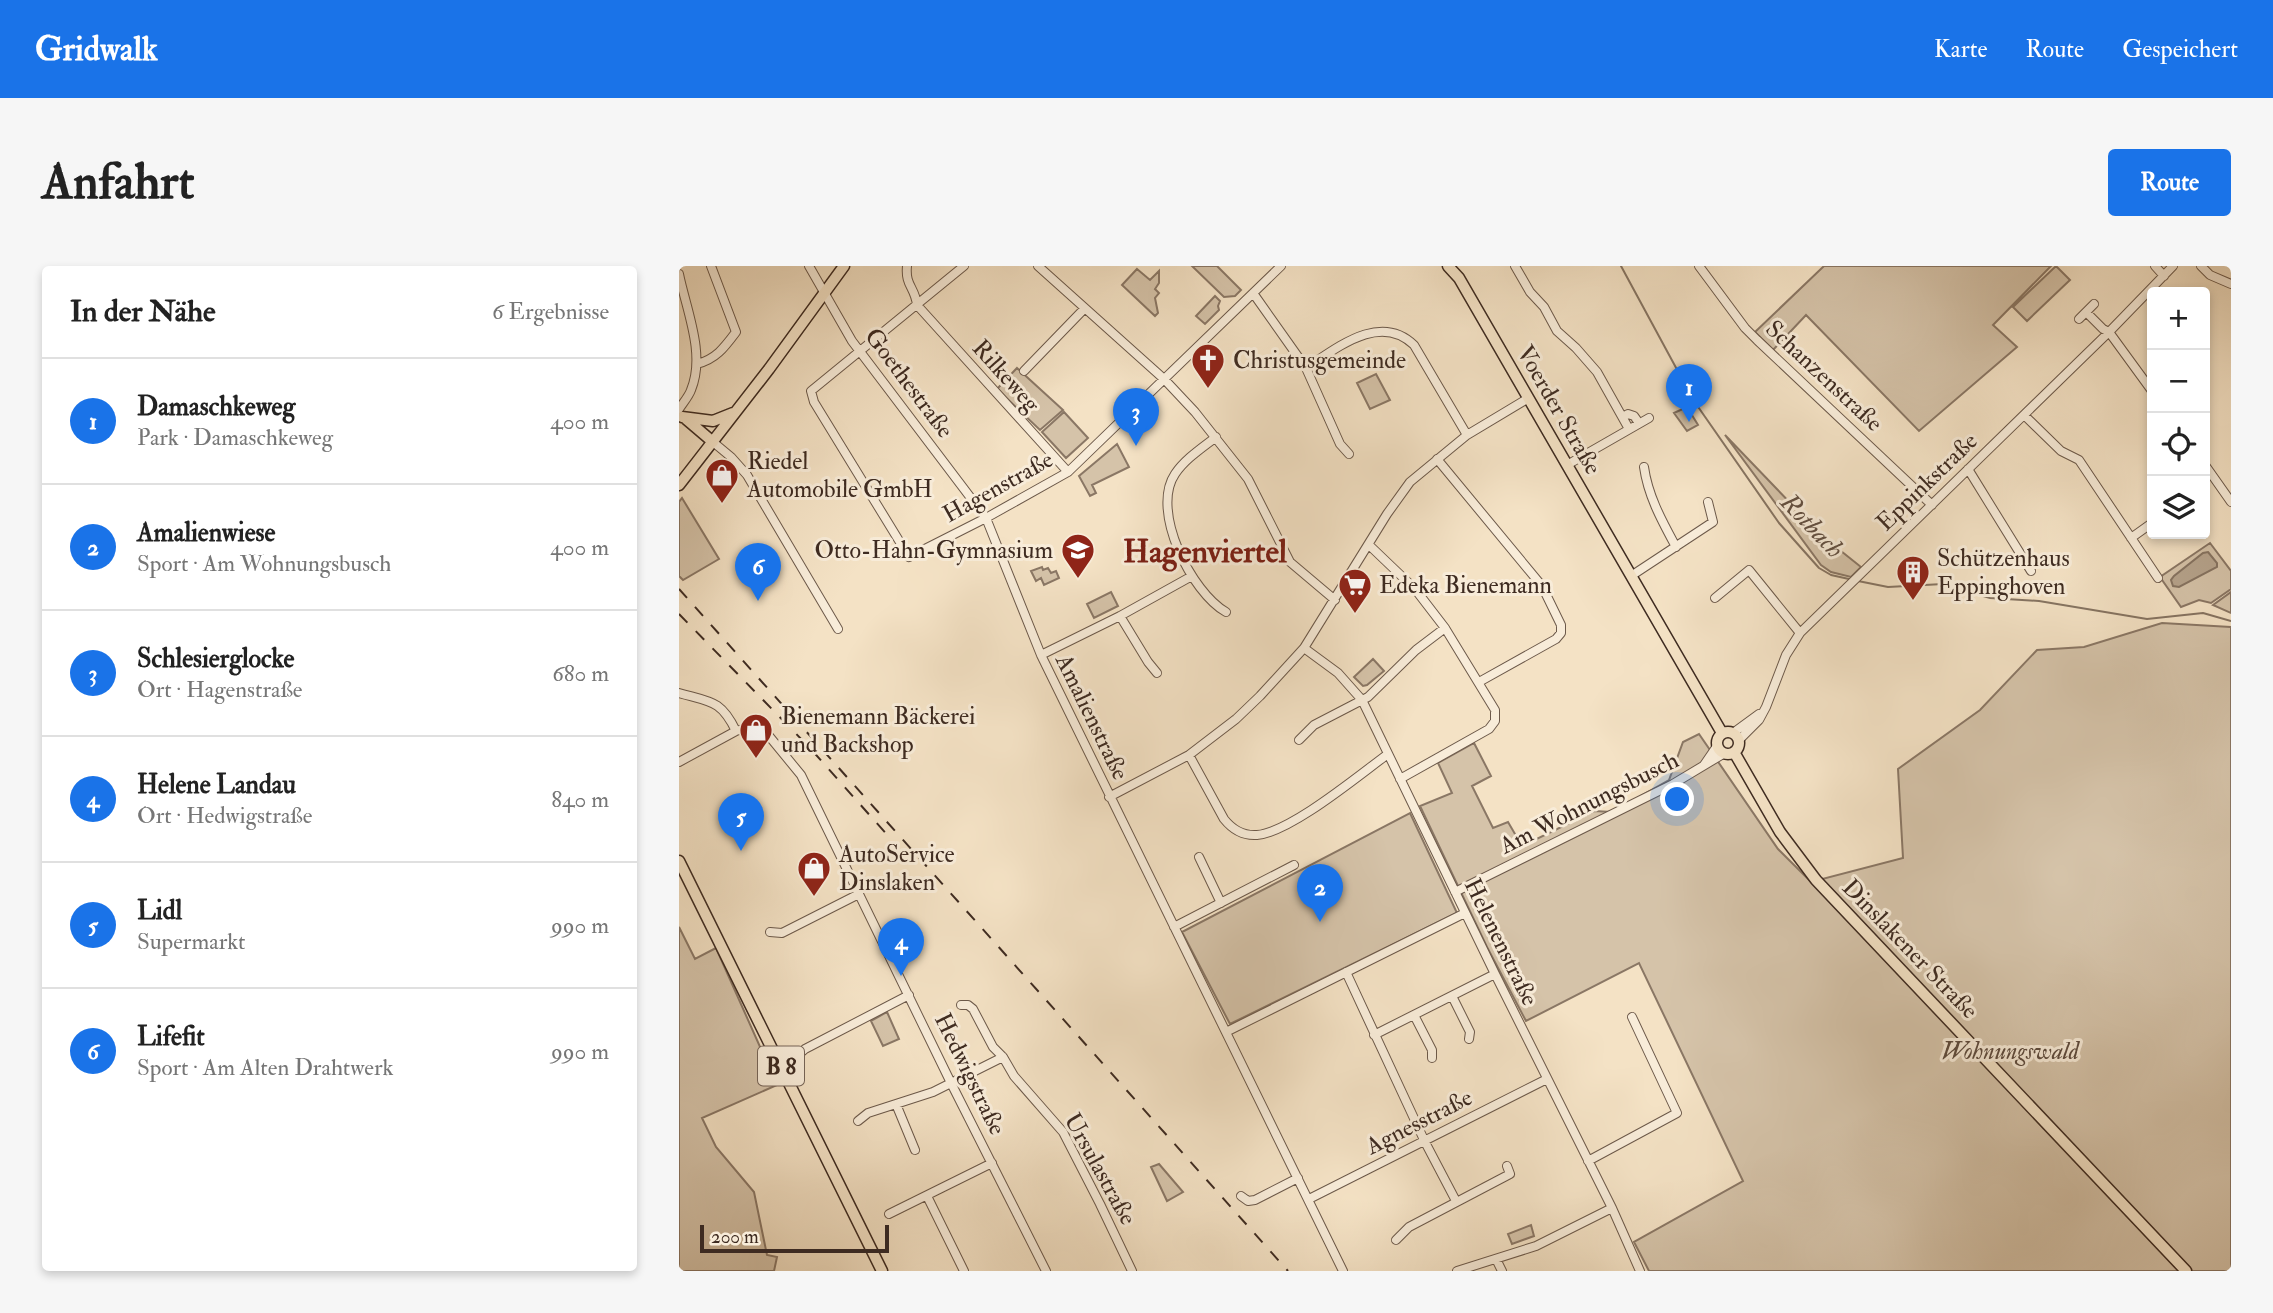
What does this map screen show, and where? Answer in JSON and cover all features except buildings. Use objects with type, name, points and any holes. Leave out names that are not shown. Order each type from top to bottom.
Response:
[{"type":"main road","points":[[679,485],[844,266]]},
{"type":"main road","name":"Voerder Straße","points":[[1448,266],[1459,278],[1631,576],[1731,736]]},
{"type":"main road","points":[[680,413],[713,421],[734,412]]},
{"type":"main road","points":[[680,413],[713,442]]},
{"type":"main road","points":[[1731,736],[1738,747],[1728,754],[1717,739],[1731,736]]},
{"type":"main road","name":"Dinslakener Straße","points":[[1728,754],[1816,880],[2186,1271]]},
{"type":"main road","name":"B 8","points":[[679,861],[882,1271]]},
{"type":"street","points":[[697,364],[711,360],[736,332],[711,266]]},
{"type":"street","name":"Goethestraße","points":[[809,266],[859,351],[986,518]]},
{"type":"street","points":[[907,266],[906,278],[917,305]]},
{"type":"street","points":[[859,351],[964,266]]},
{"type":"street","points":[[1038,266],[1164,379],[1195,412],[1248,479],[1290,562],[1335,600]]},
{"type":"street","name":"Hagenstraße","points":[[859,351],[811,391],[814,402],[909,558],[1068,472],[1281,266]]},
{"type":"street","points":[[1515,266],[1530,292],[1544,307],[1557,331],[1597,372],[1629,429]]},
{"type":"street","name":"Schanzenstraße","points":[[1699,266],[1745,328],[1932,505]]},
{"type":"street","points":[[2155,266],[2164,276]]},
{"type":"street","name":"Eppinkstraße","points":[[1731,736],[1759,720],[1786,655],[1800,633],[2109,332],[2173,266]]},
{"type":"street","points":[[2201,266],[2210,275],[2231,284]]},
{"type":"street","points":[[679,274],[695,342],[697,364],[691,390],[680,413]]},
{"type":"street","points":[[1253,293],[1306,368],[1340,444],[1349,454]]},
{"type":"street","points":[[2079,319],[2094,304]]},
{"type":"street","name":"Rilkeweg","points":[[917,305],[1068,472]]},
{"type":"street","points":[[1024,371],[1084,308]]},
{"type":"street","points":[[2086,312],[2109,332],[2147,384]]},
{"type":"street","points":[[1306,368],[1332,351],[1374,331],[1386,330],[1407,337],[1467,435]]},
{"type":"street","points":[[1109,797],[1189,755],[1236,719],[1304,648],[1410,482],[1467,435],[1527,399]]},
{"type":"street","points":[[1623,417],[1628,414],[1634,416],[1639,424]]},
{"type":"street","points":[[2024,415],[2061,451],[2079,460],[2158,578]]},
{"type":"street","points":[[1567,465],[1649,418]]},
{"type":"street","points":[[1216,437],[1175,474],[1168,488],[1168,521],[1192,576],[1213,605],[1226,612]]},
{"type":"street","points":[[713,442],[747,475],[838,629]]},
{"type":"street","points":[[1437,459],[1542,586],[1561,625],[1561,632],[1556,639],[1479,682]]},
{"type":"street","name":"Voerder Straße","points":[[1644,467],[1657,512],[1676,547]]},
{"type":"street","points":[[1968,469],[2031,571]]},
{"type":"street","points":[[2210,472],[2231,502]]},
{"type":"street","points":[[1631,576],[1713,522],[1708,502]]},
{"type":"street","name":"Amalienstraße","points":[[986,518],[1041,655],[1343,1271]]},
{"type":"street","points":[[2131,538],[2147,527]]},
{"type":"street","points":[[1369,545],[1415,589],[1445,628],[1495,710],[1495,721],[1489,729],[1400,779]]},
{"type":"street","points":[[1715,598],[1749,570],[1800,633]]},
{"type":"street","points":[[1041,655],[1192,576]]},
{"type":"street","points":[[1120,616],[1157,673]]},
{"type":"street","points":[[1299,740],[1314,725],[1362,700],[1416,650],[1445,628]]},
{"type":"street","name":"Helenenstraße","points":[[1304,648],[1338,673],[1362,700],[1612,1208],[1640,1271]]},
{"type":"street","points":[[679,694],[718,705],[728,713],[736,732],[679,762]]},
{"type":"street","name":"Hedwigstraße","points":[[736,732],[751,727],[764,732],[801,775],[951,1083],[1047,1271]]},
{"type":"street","points":[[1189,755],[1229,825],[1239,832],[1259,835],[1275,830],[1308,812],[1388,754]]},
{"type":"street","name":"Am Wohnungsbusch","points":[[1455,892],[1728,754]]},
{"type":"street","points":[[1199,857],[1221,903]]},
{"type":"street","points":[[1174,927],[1294,865]]},
{"type":"street","points":[[770,932],[782,933],[859,894]]},
{"type":"street","points":[[1226,1032],[1465,913]]},
{"type":"street","points":[[1346,972],[1425,1142],[1456,1201]]},
{"type":"street","points":[[1374,1035],[1495,974]]},
{"type":"street","points":[[797,1056],[805,1049],[909,995]]},
{"type":"street","points":[[1452,996],[1470,1032],[1469,1039]]},
{"type":"street","name":"Ursulastraße","points":[[961,1005],[968,1005],[973,1009],[993,1046],[1014,1076],[1063,1132],[1132,1271]]},
{"type":"street","points":[[1414,1015],[1432,1050],[1432,1058]]},
{"type":"street","points":[[1588,1161],[1677,1113],[1632,1017]]},
{"type":"street","points":[[858,1121],[868,1113],[919,1097],[1003,1057]]},
{"type":"street","name":"Agnesstraße","points":[[1309,1199],[1547,1079]]},
{"type":"street","points":[[896,1104],[915,1150]]},
{"type":"street","points":[[889,1214],[992,1163]]},
{"type":"street","points":[[1396,1240],[1409,1227],[1510,1174],[1507,1166]]},
{"type":"street","points":[[1241,1196],[1255,1200],[1298,1178]]},
{"type":"street","points":[[927,1196],[964,1271]]},
{"type":"street","points":[[1457,1271],[1535,1246],[1612,1208]]},
{"type":"street","points":[[1496,1259],[1502,1271]]},
{"type":"green space","points":[[1192,266],[1217,266],[1241,290],[1235,296],[1224,297]]},
{"type":"green space","points":[[1824,266],[2051,266],[1993,325],[2017,347],[1919,431],[1806,315],[1773,350],[1755,332]]},
{"type":"green space","points":[[2056,266],[2070,280],[2027,321],[2013,307]]},
{"type":"green space","points":[[1137,269],[1150,280],[1159,271],[1159,283],[1155,289],[1159,293],[1155,298],[1158,313],[1155,316],[1122,285]]},
{"type":"green space","points":[[1215,296],[1220,301],[1219,310],[1205,324],[1196,316]]},
{"type":"green space","points":[[1017,368],[1063,410],[1040,430],[997,389]]},
{"type":"green space","points":[[1376,374],[1390,400],[1370,409],[1357,383]]},
{"type":"green space","points":[[1687,407],[1698,425],[1687,431],[1674,413]]},
{"type":"green space","points":[[1064,412],[1088,438],[1066,458],[1042,432]]},
{"type":"green space","points":[[1725,435],[1821,535],[1861,567],[1851,577],[1831,572],[1821,565]]},
{"type":"green space","points":[[1117,444],[1129,467],[1092,485],[1096,493],[1090,496],[1079,476]]},
{"type":"green space","points":[[682,498],[719,559],[683,580],[679,576],[679,502]]},
{"type":"green space","points":[[2210,543],[2231,571],[2231,589],[2211,603],[2199,600],[2181,607],[2160,577]]},
{"type":"green space","points":[[1042,567],[1043,570],[1048,568],[1051,573],[1056,571],[1059,578],[1044,585],[1041,578],[1036,581],[1031,571]]},
{"type":"green space","points":[[1111,592],[1118,606],[1094,618],[1087,604]]},
{"type":"green space","points":[[2231,592],[2231,613],[2213,605]]},
{"type":"green space","name":"Wohnungswald","points":[[2162,623],[2231,627],[2231,1271],[1649,1271],[1634,1242],[1743,1181],[1639,963],[1526,1021],[1487,947],[1420,806],[1452,793],[1438,763],[1474,743],[1491,776],[1472,786],[1493,828],[1508,822],[1522,846],[1594,811],[1612,812],[1669,780],[1683,742],[1699,734],[1778,849],[1811,882],[1903,858],[1898,769],[1980,710],[2037,650],[2084,647]]},
{"type":"green space","points":[[1373,659],[1384,671],[1363,686],[1354,677]]},
{"type":"green space","points":[[1410,813],[1457,913],[1230,1024],[1182,932]]},
{"type":"green space","points":[[679,927],[695,959],[716,948],[777,1085],[702,1118],[716,1147],[754,1192],[767,1255],[777,1257],[774,1271],[679,1271]]},
{"type":"green space","points":[[887,1012],[899,1039],[883,1046],[871,1021]]},
{"type":"green space","points":[[1159,1164],[1183,1192],[1167,1201],[1151,1167]]},
{"type":"green space","points":[[1531,1225],[1534,1236],[1512,1244],[1508,1234]]},
{"type":"shaded area","points":[[2208,552],[2217,567],[2179,587],[2173,586],[2171,580],[2174,576]]},
{"type":"waterway","name":"Rotbach","points":[[1621,266],[1694,401],[1779,523],[1819,568],[1831,575],[1849,579]]},
{"type":"waterway","name":"Rotbach","points":[[1858,581],[1888,587],[1943,584],[1990,598],[2039,601],[2147,619],[2203,613],[2231,621]]},
{"type":"railway","points":[[679,589],[1288,1271]]},
{"type":"railway","points":[[679,614],[809,747],[890,838]]},
{"type":"place","name":"Christusgemeinde","points":[[1208,390]]},
{"type":"place","name":"Damaschkeweg","points":[[1689,422]]},
{"type":"place","name":"Schlesierglocke","points":[[1136,446]]},
{"type":"place","name":"Riedel Automobile GmbH","points":[[722,505]]},
{"type":"place","name":"Otto-Hahn-Gymnasium","points":[[1078,580]]},
{"type":"place","name":"Lifefit","points":[[758,601]]},
{"type":"place","name":"Schützenhaus Eppinghoven","points":[[1913,602]]},
{"type":"place","name":"Edeka Bienemann","points":[[1355,615]]},
{"type":"place","name":"Bienemann Bäckerei und Backshop","points":[[756,760]]},
{"type":"place","name":"Lidl","points":[[741,851]]},
{"type":"place","name":"AutoService Dinslaken","points":[[814,898]]},
{"type":"place","name":"Amalienwiese","points":[[1320,922]]},
{"type":"place","name":"Helene Landau","points":[[901,976]]},
{"type":"district","name":"Hagenviertel","points":[[1205,552]]}]
